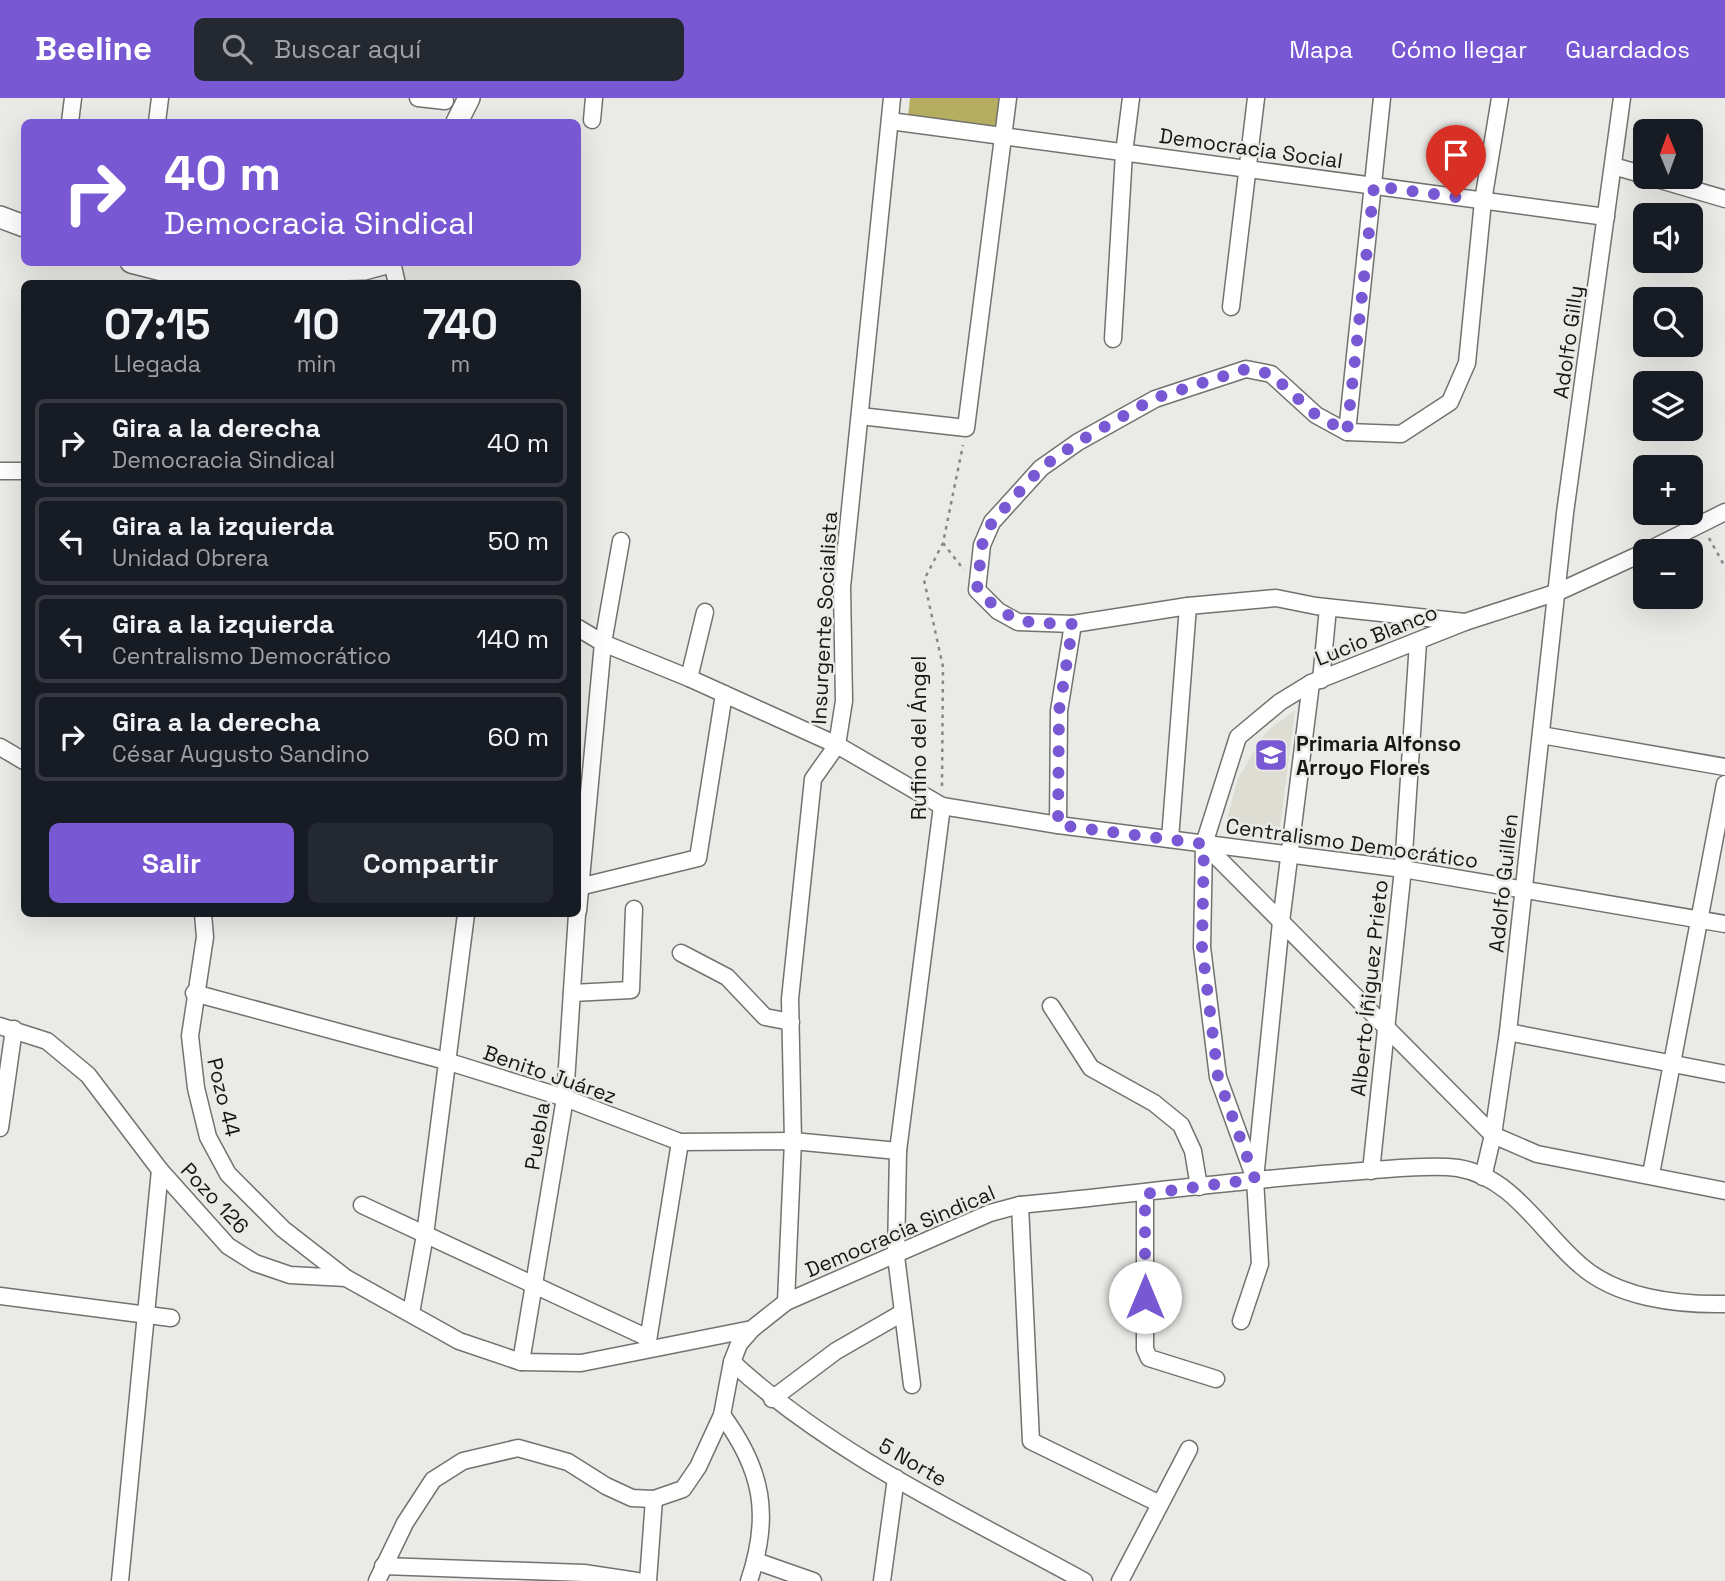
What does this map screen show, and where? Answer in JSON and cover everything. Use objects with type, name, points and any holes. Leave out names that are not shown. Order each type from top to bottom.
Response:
[{"type":"main road","points":[[0,217],[21,225]]},
{"type":"main road","points":[[146,266],[177,274],[363,269],[375,266]]},
{"type":"street","points":[[70,119],[72,98]]},
{"type":"street","points":[[157,119],[160,98]]},
{"type":"street","points":[[418,98],[460,105]]},
{"type":"street","points":[[592,120],[594,98]]},
{"type":"street","name":"Insurgente Socialista","points":[[786,1302],[793,1141],[790,999],[813,779],[837,745],[844,701],[842,587],[892,98]]},
{"type":"street","points":[[860,416],[966,428],[1009,98]]},
{"type":"street","points":[[1113,339],[1124,153],[1131,98]]},
{"type":"street","points":[[1231,307],[1256,98]]},
{"type":"street","points":[[1347,432],[1382,98]]},
{"type":"street","points":[[1465,622],[1328,608],[1276,598],[1188,606],[1073,624],[1018,622],[999,611],[977,590],[982,545],[992,522],[1041,468],[1078,442],[1155,398],[1246,369],[1271,374],[1316,415],[1347,432],[1401,434],[1450,402],[1467,363],[1483,201],[1500,98]]},
{"type":"street","name":"Adolfo Gilly","points":[[1558,592],[1565,513],[1622,98]]},
{"type":"street","name":"Democracia Social","points":[[890,121],[1606,217]]},
{"type":"street","points":[[1613,166],[1633,172]]},
{"type":"street","points":[[1691,189],[1725,199]]},
{"type":"street","points":[[0,471],[21,471]]},
{"type":"street","name":"Lucio Blanco","points":[[1674,539],[1725,512]]},
{"type":"street","name":"Puebla","points":[[581,854],[603,643],[621,541]]},
{"type":"street","name":"Lucio Blanco","points":[[1255,1179],[1218,1077],[1202,947],[1204,844],[1238,737],[1280,702],[1316,681],[1465,622],[1558,592],[1633,558]]},
{"type":"street","name":"Adolfo Guillén","points":[[1482,1177],[1493,1135],[1508,1032],[1522,890],[1558,592]]},
{"type":"street","points":[[1170,839],[1188,606]]},
{"type":"street","points":[[1241,1321],[1260,1264],[1255,1179],[1280,922],[1328,608]]},
{"type":"street","points":[[690,678],[705,612]]},
{"type":"street","points":[[1058,825],[1059,711],[1073,624]]},
{"type":"street","name":"Centralismo Democrático","points":[[581,630],[603,643],[690,678],[837,745],[942,806],[1058,825],[1403,869],[1725,924]]},
{"type":"street","name":"Alberto Íñiguez Prieto","points":[[1371,1171],[1403,869],[1418,642]]},
{"type":"street","points":[[581,882],[698,858],[724,694]]},
{"type":"street","points":[[1541,734],[1725,767]]},
{"type":"street","points":[[0,747],[21,759]]},
{"type":"street","points":[[1651,1174],[1725,784]]},
{"type":"street","name":"Rufino del Ángel","points":[[912,1385],[896,1256],[898,1151],[942,806]]},
{"type":"street","points":[[1204,844],[1493,1135],[1537,1154],[1651,1174],[1725,1191]]},
{"type":"street","points":[[572,993],[631,990],[634,909]]},
{"type":"street","name":"Pozo 44","points":[[203,917],[205,937],[194,993],[190,1036],[195,1087],[208,1137],[228,1174],[283,1229],[346,1278]]},
{"type":"street","points":[[411,1312],[425,1235],[467,917]]},
{"type":"street","name":"Puebla","points":[[521,1362],[565,1098],[577,917]]},
{"type":"street","points":[[681,953],[727,977],[765,1017],[791,1022]]},
{"type":"street","name":"Benito Juárez","points":[[194,993],[446,1061],[565,1098],[680,1142],[793,1141],[898,1151]]},
{"type":"street","points":[[1051,1006],[1091,1068],[1154,1103],[1181,1125],[1193,1151],[1199,1187]]},
{"type":"street","points":[[0,1128],[7,1027]]},
{"type":"street","name":"Pozo 126","points":[[7,1027],[47,1041],[88,1075],[160,1170],[228,1246],[255,1263],[290,1275],[346,1278],[459,1341],[521,1362],[581,1363],[647,1343]]},
{"type":"street","points":[[1508,1032],[1725,1074]]},
{"type":"street","points":[[362,1205],[535,1286],[647,1343],[680,1142]]},
{"type":"street","name":"Democracia Sindical","points":[[647,1343],[726,1336],[752,1329],[786,1302],[990,1213],[1020,1205],[1145,1194],[1255,1179],[1371,1171],[1458,1168],[1482,1177],[1510,1192],[1580,1266],[1613,1287],[1654,1298],[1725,1304]]},
{"type":"street","points":[[120,1581],[160,1170]]},
{"type":"street","points":[[1145,1194],[1145,1349],[1149,1358],[1216,1380]]},
{"type":"street","points":[[1020,1205],[1031,1441],[1160,1504]]},
{"type":"street","points":[[0,1296],[171,1318]]},
{"type":"street","points":[[772,1399],[836,1350],[902,1313]]},
{"type":"street","points":[[637,1581],[584,1573],[380,1573],[404,1523],[433,1479],[463,1461],[518,1448],[568,1462],[606,1486],[632,1498],[654,1499],[682,1489],[698,1467],[722,1415],[732,1362],[739,1344],[752,1329]]},
{"type":"street","name":"5 Norte","points":[[732,1362],[772,1399],[896,1478],[1084,1581]]},
{"type":"street","points":[[722,1415],[740,1440],[760,1488],[763,1511],[756,1561],[749,1581]]},
{"type":"street","points":[[1119,1581],[1189,1448]]},
{"type":"street","points":[[881,1581],[896,1478]]},
{"type":"street","points":[[648,1581],[654,1499]]},
{"type":"street","points":[[756,1561],[813,1581]]},
{"type":"path","name":"Rufino del Ángel","points":[[942,806],[943,667],[924,580],[943,543],[966,428]]},
{"type":"path","points":[[1703,526],[1725,567]]},
{"type":"path","points":[[943,543],[977,590]]},
{"type":"shaded area","name":"Primaria Alfonso Arroyo Flores","points":[[1295,710],[1280,827],[1226,823],[1238,778],[1266,732]]},
{"type":"building","points":[[910,98],[1003,98],[1000,128],[908,117]]},
{"type":"place","name":"Primaria Alfonso Arroyo Flores","points":[[1271,755]]},
{"type":"route","points":[[1145,1297],[1145,1194],[1255,1179],[1218,1077],[1202,947],[1204,844],[1058,825],[1059,711],[1073,624],[1018,622],[999,611],[977,590],[982,545],[992,522],[1041,468],[1078,442],[1155,398],[1217,376],[1246,369],[1271,374],[1316,415],[1347,432],[1374,186],[1456,197]]}]
